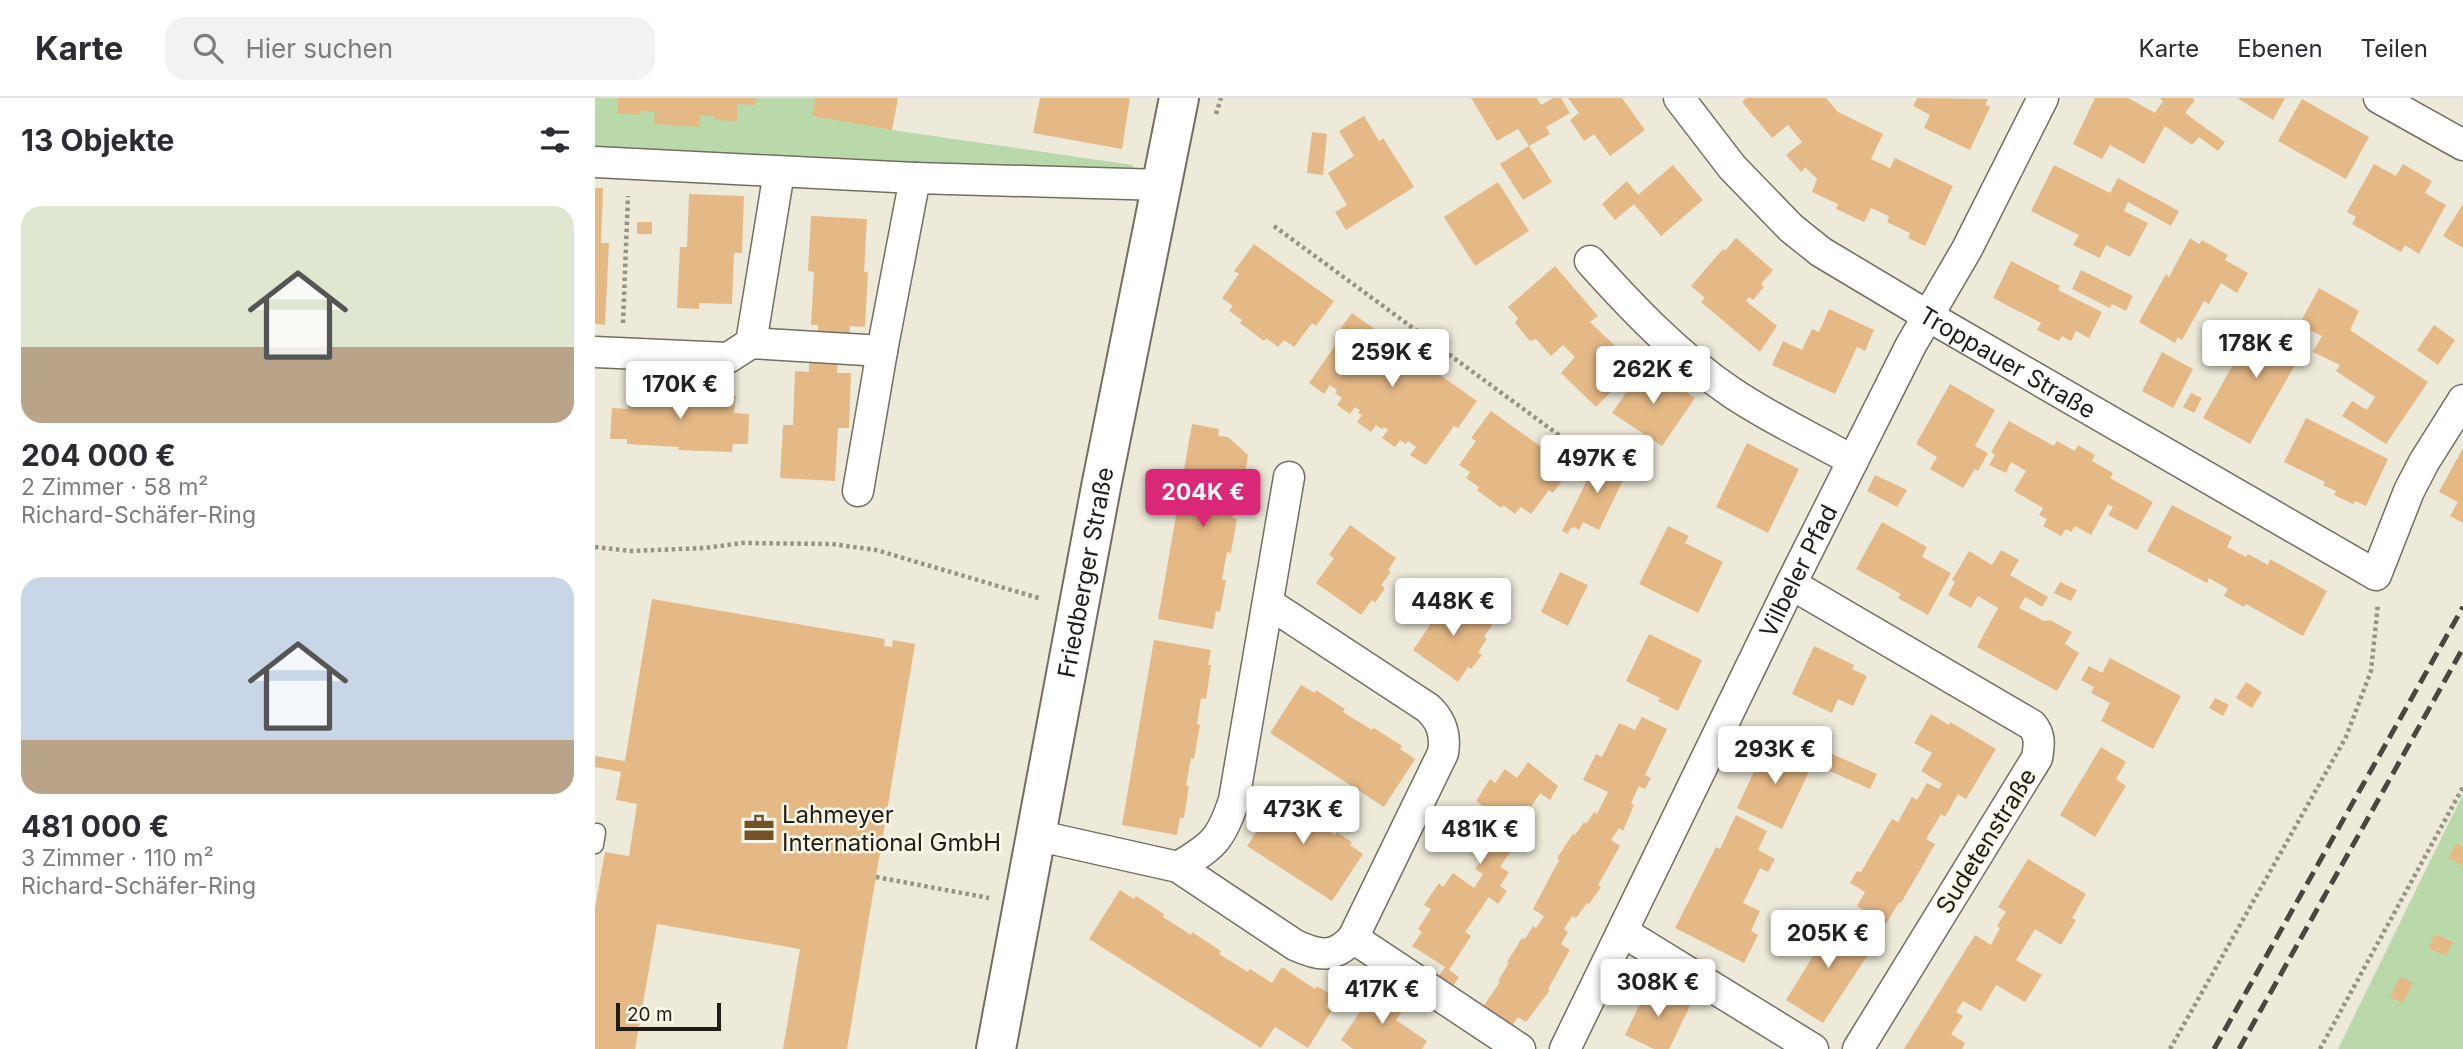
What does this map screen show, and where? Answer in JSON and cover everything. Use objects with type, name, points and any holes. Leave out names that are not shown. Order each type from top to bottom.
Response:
[{"type":"street","name":"Friedberger Straße","points":[[996,1049],[1120,391],[1179,98]]},
{"type":"street","name":"Troppauer Straße","points":[[1679,98],[1732,167],[1791,228],[1848,269],[2376,575]]},
{"type":"street","name":"Vilbeler Pfad","points":[[1565,1049],[1790,584],[1928,316],[1967,249],[2043,98]]},
{"type":"street","points":[[2379,98],[2463,145]]},
{"type":"street","points":[[595,162],[915,178],[1163,185]]},
{"type":"street","points":[[751,342],[779,172]]},
{"type":"street","points":[[858,491],[915,178]]},
{"type":"street","points":[[1590,261],[1644,321],[1722,386],[1853,461]]},
{"type":"street","points":[[608,352],[729,358],[751,342],[882,351]]},
{"type":"street","points":[[2376,575],[2409,491],[2463,400]]},
{"type":"street","points":[[1178,867],[1210,847],[1226,826],[1234,800],[1289,477]]},
{"type":"street","name":"Sudetenstraße","points":[[1790,584],[2032,725],[2038,732],[2037,758],[1858,1049]]},
{"type":"street","points":[[1035,835],[1178,867],[1295,945],[1312,953],[1327,954],[1343,949],[1353,938],[1443,753],[1445,740],[1437,715],[1428,708],[1268,603]]},
{"type":"street","points":[[1623,932],[1813,1049]]},
{"type":"street","points":[[1353,938],[1520,1049]]},
{"type":"path","points":[[608,352],[630,163]]},
{"type":"path","points":[[1274,226],[1582,452]]},
{"type":"path","points":[[595,547],[631,551],[705,548],[742,543],[832,544],[876,550],[1042,599]]},
{"type":"path","points":[[2169,1049],[2346,737],[2371,671],[2378,607],[2376,575]]},
{"type":"path","points":[[2320,1049],[2463,787]]},
{"type":"path","points":[[876,877],[990,898]]},
{"type":"green space","points":[[595,98],[815,98],[892,130],[1133,165],[1130,185],[595,154]]},
{"type":"green space","points":[[2463,794],[2463,1049],[2338,1049]]},
{"type":"building","points":[[618,98],[756,98],[755,105],[738,104],[737,121],[714,120],[714,116],[700,115],[700,127],[654,124],[655,112],[640,111],[640,115],[617,113]]},
{"type":"building","points":[[815,98],[898,98],[892,130],[812,116]]},
{"type":"building","points":[[1040,98],[1130,98],[1122,149],[1033,133]]},
{"type":"building","points":[[1471,98],[1537,98],[1541,105],[1553,98],[1561,98],[1570,113],[1546,127],[1550,134],[1529,146],[1518,129],[1497,141]]},
{"type":"building","points":[[1568,98],[1622,98],[1645,130],[1610,156],[1594,134],[1584,141],[1570,120],[1579,113]]},
{"type":"building","points":[[1746,98],[1826,98],[1838,112],[1883,134],[1871,159],[1890,168],[1895,158],[1953,186],[1925,246],[1908,238],[1910,233],[1887,222],[1889,216],[1871,208],[1864,222],[1836,209],[1838,204],[1812,192],[1817,179],[1805,167],[1801,172],[1786,155],[1802,142],[1788,125],[1772,138],[1742,102]]},
{"type":"building","points":[[1917,98],[1988,99],[1985,105],[1990,107],[1970,150],[1924,128],[1930,115],[1913,106]]},
{"type":"building","points":[[2095,98],[2128,98],[2155,113],[2163,101],[2160,98],[2192,98],[2195,100],[2185,113],[2225,142],[2218,151],[2199,137],[2192,145],[2165,126],[2144,164],[2110,145],[2102,159],[2073,144]]},
{"type":"building","points":[[2237,98],[2285,98],[2273,120]]},
{"type":"building","points":[[2302,99],[2369,137],[2346,179],[2278,141]]},
{"type":"building","points":[[1364,116],[1379,141],[1383,138],[1414,187],[1346,230],[1335,212],[1347,205],[1328,173],[1354,156],[1339,131]]},
{"type":"building","points":[[1312,132],[1327,134],[1323,175],[1307,173]]},
{"type":"building","points":[[1529,146],[1552,182],[1523,200],[1500,164]]},
{"type":"building","points":[[2374,164],[2396,176],[2403,164],[2432,181],[2425,193],[2446,205],[2419,254],[2405,245],[2401,252],[2352,224],[2356,217],[2347,212]]},
{"type":"building","points":[[1673,165],[1703,200],[1661,236],[1634,204],[1615,220],[1602,204],[1627,181],[1638,195]]},
{"type":"building","points":[[2054,165],[2110,193],[2118,178],[2179,211],[2171,226],[2128,202],[2124,211],[2148,223],[2130,257],[2106,245],[2100,258],[2073,245],[2079,235],[2031,211]]},
{"type":"building","points":[[1498,182],[1529,231],[1475,266],[1444,217]]},
{"type":"building","points":[[595,188],[603,188],[601,243],[609,243],[605,325],[595,324]]},
{"type":"building","points":[[689,194],[744,196],[742,253],[734,253],[732,304],[699,303],[699,309],[677,308],[680,247],[687,247]]},
{"type":"building","points":[[2463,204],[2463,248],[2443,236]]},
{"type":"building","points":[[811,216],[867,219],[865,327],[850,326],[849,342],[818,340],[818,325],[811,325],[814,272],[808,271]]},
{"type":"building","points":[[637,222],[652,222],[652,234],[637,234]]},
{"type":"building","points":[[1736,238],[1773,270],[1761,284],[1764,287],[1753,300],[1749,297],[1746,301],[1777,326],[1760,352],[1701,302],[1705,298],[1691,286]]},
{"type":"building","points":[[2190,238],[2199,244],[2202,240],[2228,255],[2225,260],[2248,273],[2237,293],[2221,283],[2209,304],[2204,301],[2182,340],[2178,337],[2175,343],[2139,322],[2166,274],[2169,277]]},
{"type":"building","points":[[1254,244],[1334,301],[1316,326],[1312,323],[1294,347],[1284,340],[1278,347],[1266,338],[1264,341],[1240,323],[1242,320],[1229,311],[1233,306],[1222,298],[1239,274],[1234,271]]},
{"type":"building","points":[[2011,261],[2060,286],[2058,290],[2102,312],[2089,338],[2076,331],[2071,341],[2062,336],[2059,341],[2037,330],[2041,323],[1993,298]]},
{"type":"building","points":[[1555,266],[1598,316],[1590,322],[1636,366],[1596,407],[1561,373],[1575,357],[1563,345],[1551,356],[1536,339],[1530,341],[1515,323],[1518,318],[1508,307]]},
{"type":"building","points":[[2081,270],[2133,296],[2126,311],[2112,304],[2110,308],[2072,289]]},
{"type":"building","points":[[2319,288],[2359,311],[2350,330],[2428,382],[2386,444],[2342,416],[2352,401],[2367,410],[2375,397],[2336,371],[2340,365],[2313,352],[2322,336],[2299,325]]},
{"type":"building","points":[[1829,309],[1874,330],[1865,351],[1857,347],[1835,394],[1772,365],[1783,341],[1802,350],[1812,329],[1819,332]]},
{"type":"building","points":[[1352,313],[1477,401],[1458,428],[1454,426],[1426,465],[1410,455],[1416,447],[1408,441],[1406,444],[1400,440],[1395,447],[1382,438],[1388,430],[1384,427],[1382,429],[1376,425],[1371,432],[1357,422],[1362,415],[1358,413],[1360,410],[1355,407],[1350,414],[1337,405],[1342,398],[1330,385],[1324,394],[1309,383],[1339,340],[1334,337]]},
{"type":"building","points":[[2282,319],[2308,333],[2299,349],[2303,351],[2250,444],[2203,418],[2255,325],[2273,334]]},
{"type":"building","points":[[2434,325],[2455,340],[2438,365],[2417,350]]},
{"type":"building","points":[[2162,352],[2193,369],[2173,408],[2142,391]]},
{"type":"building","points":[[809,358],[838,358],[837,373],[851,373],[849,428],[838,428],[835,481],[780,478],[783,425],[793,425],[795,371],[809,372]]},
{"type":"building","points":[[1645,365],[1695,398],[1662,446],[1612,413]]},
{"type":"building","points":[[1950,384],[1995,410],[1975,446],[1988,453],[1978,471],[1975,469],[1963,488],[1930,469],[1937,457],[1916,444]]},
{"type":"building","points":[[629,387],[736,396],[734,413],[749,414],[748,444],[733,444],[732,452],[678,450],[679,447],[627,444],[627,439],[610,439],[612,408],[628,409]]},
{"type":"building","points":[[2191,393],[2202,398],[2194,413],[2183,407]]},
{"type":"building","points":[[1491,411],[1571,468],[1553,493],[1549,490],[1531,514],[1521,507],[1515,514],[1503,505],[1501,508],[1477,490],[1479,487],[1466,478],[1470,472],[1459,465],[1476,441],[1471,438]]},
{"type":"building","points":[[2306,418],[2388,459],[2366,506],[2355,501],[2353,504],[2334,495],[2336,491],[2323,485],[2325,482],[2284,462]]},
{"type":"building","points":[[2009,421],[2054,446],[2057,441],[2075,451],[2078,445],[2095,455],[2092,461],[2113,473],[2110,478],[2153,502],[2137,530],[2108,515],[2113,507],[2108,504],[2091,535],[2075,526],[2071,532],[2066,529],[2061,536],[2043,526],[2047,519],[2039,515],[2043,508],[2014,491],[2026,471],[2011,462],[2006,473],[1989,465],[1995,455],[1991,452]]},
{"type":"building","points":[[1192,424],[1219,429],[1218,436],[1228,437],[1248,455],[1242,493],[1238,492],[1233,518],[1237,519],[1231,553],[1227,552],[1222,579],[1226,580],[1220,612],[1216,611],[1213,629],[1158,619]]},
{"type":"building","points":[[1747,443],[1799,469],[1768,533],[1716,507]]},
{"type":"building","points":[[2463,448],[2463,523],[2450,516],[2458,502],[2439,492]]},
{"type":"building","points":[[1600,454],[1627,472],[1599,530],[1583,522],[1579,530],[1574,527],[1568,534],[1562,531]]},
{"type":"building","points":[[1875,475],[1907,490],[1897,507],[1867,491]]},
{"type":"building","points":[[2172,505],[2232,537],[2227,547],[2268,565],[2270,559],[2327,591],[2303,636],[2246,604],[2244,607],[2224,596],[2228,589],[2209,578],[2207,583],[2147,551]]},
{"type":"building","points":[[1882,522],[1927,547],[1922,557],[1951,573],[1928,615],[1898,598],[1901,594],[1856,569]]},
{"type":"building","points":[[1350,525],[1396,558],[1388,570],[1391,572],[1381,585],[1385,588],[1375,603],[1372,600],[1361,615],[1316,583],[1334,558],[1329,555]]},
{"type":"building","points":[[1668,526],[1689,536],[1685,543],[1723,562],[1698,613],[1639,584]]},
{"type":"building","points":[[2001,550],[2019,560],[2010,575],[2048,597],[2042,607],[2025,597],[2019,608],[2072,632],[2065,644],[2079,653],[2057,691],[1977,647],[1998,608],[1978,596],[1971,608],[1948,595],[1955,582],[1952,580],[1969,551],[1992,565]]},
{"type":"building","points":[[1560,572],[1588,585],[1568,626],[1541,612]]},
{"type":"building","points":[[2060,582],[2077,590],[2071,601],[2054,593]]},
{"type":"building","points":[[1446,592],[1492,625],[1478,652],[1482,655],[1471,669],[1468,667],[1458,682],[1413,650],[1430,625],[1425,622]]},
{"type":"building","name":"Lahmeyer International GmbH","points":[[652,599],[885,639],[884,646],[892,647],[893,640],[915,644],[847,1049],[783,1049],[800,949],[657,924],[635,1049],[595,1049],[595,908],[605,852],[629,856],[637,804],[616,800],[621,772],[595,767],[595,756],[625,761]]},
{"type":"building","points":[[1649,634],[1702,660],[1678,711],[1658,701],[1660,698],[1626,681]]},
{"type":"building","points":[[1154,640],[1211,650],[1206,699],[1201,698],[1197,724],[1200,725],[1186,786],[1189,786],[1184,818],[1180,818],[1177,835],[1122,825]]},
{"type":"building","points":[[1814,646],[1854,665],[1852,669],[1867,676],[1853,706],[1838,699],[1832,713],[1792,694]]},
{"type":"building","points":[[2110,658],[2181,696],[2153,749],[2101,721],[2110,703],[2091,693],[2094,687],[2081,680],[2089,666],[2102,673]]},
{"type":"building","points":[[2246,682],[2262,692],[2252,708],[2236,698]]},
{"type":"building","points":[[1301,685],[1315,693],[1316,690],[1345,709],[1343,712],[1402,746],[1400,749],[1415,759],[1384,807],[1270,733]]},
{"type":"building","points":[[2215,698],[2229,705],[2223,716],[2209,708]]},
{"type":"building","points":[[1931,714],[1996,749],[1966,799],[1958,794],[1945,817],[1941,814],[1926,839],[1935,844],[1886,924],[1857,906],[1865,892],[1850,883],[1857,871],[1861,872],[1892,819],[1898,822],[1912,797],[1917,800],[1927,783],[1939,789],[1942,784],[1921,771],[1932,753],[1914,743]]},
{"type":"building","points":[[1642,717],[1667,729],[1645,775],[1651,778],[1645,789],[1639,786],[1623,831],[1619,828],[1611,840],[1620,846],[1598,885],[1601,887],[1576,918],[1572,916],[1564,929],[1568,932],[1561,944],[1570,950],[1548,989],[1550,990],[1526,1022],[1518,1017],[1509,1030],[1480,1011],[1500,982],[1498,981],[1509,963],[1507,962],[1522,938],[1525,939],[1533,926],[1536,928],[1544,916],[1533,909],[1559,860],[1557,858],[1573,834],[1575,835],[1584,822],[1586,824],[1594,812],[1597,814],[1608,792],[1583,780],[1596,754],[1602,757],[1619,723],[1635,730]]},
{"type":"building","points":[[1768,742],[1813,763],[1782,829],[1737,808]]},
{"type":"building","points":[[2101,747],[2126,762],[2116,779],[2126,786],[2095,837],[2060,815]]},
{"type":"building","points":[[1830,753],[1877,774],[1870,789],[1823,768]]},
{"type":"building","points":[[1528,762],[1558,786],[1550,800],[1540,793],[1517,829],[1523,832],[1500,867],[1509,872],[1500,886],[1507,891],[1498,904],[1489,897],[1465,932],[1471,936],[1449,970],[1459,977],[1451,989],[1437,979],[1445,967],[1412,946],[1422,932],[1418,929],[1431,909],[1424,905],[1439,883],[1443,887],[1453,873],[1474,888],[1483,874],[1475,869],[1484,856],[1464,842],[1474,828],[1469,825],[1483,806],[1476,801],[1490,779],[1495,783],[1505,769],[1517,778]]},
{"type":"building","points":[[1266,790],[1291,807],[1293,804],[1322,822],[1320,825],[1352,842],[1350,845],[1363,854],[1332,901],[1247,846],[1264,821],[1252,813]]},
{"type":"building","points":[[1736,815],[1767,831],[1758,850],[1775,859],[1768,872],[1760,868],[1743,903],[1760,911],[1751,931],[1758,935],[1744,963],[1675,928],[1716,847],[1720,849]]},
{"type":"building","points":[[2456,843],[2463,847],[2463,866],[2449,858]]},
{"type":"building","points":[[2028,859],[2086,894],[2072,918],[2076,920],[2061,945],[2035,929],[2016,960],[2042,975],[2025,1002],[1996,985],[1981,1011],[1963,1001],[1956,1012],[1963,1016],[1951,1034],[1965,1043],[1962,1049],[1904,1049],[1975,935],[1991,945],[2000,928],[1997,926],[2006,912],[1998,907]]},
{"type":"building","points":[[1120,890],[1134,899],[1136,896],[1164,914],[1163,917],[1221,951],[1219,954],[1248,972],[1250,969],[1272,983],[1282,967],[1315,989],[1317,986],[1333,996],[1326,1007],[1332,1010],[1308,1048],[1275,1027],[1261,1048],[1089,939]]},
{"type":"building","points":[[1826,918],[1873,947],[1823,1023],[1786,1000],[1813,956],[1806,952]]},
{"type":"building","points":[[2435,934],[2453,942],[2446,956],[2428,948]]},
{"type":"building","points":[[2400,977],[2413,983],[2403,1003],[2390,997]]},
{"type":"building","points":[[1378,985],[1407,1004],[1396,1020],[1427,1041],[1422,1049],[1353,1049],[1341,1040]]},
{"type":"building","points":[[1649,985],[1691,1004],[1669,1049],[1654,1049],[1625,1035]]},
{"type":"railway","points":[[2214,1049],[2463,607]]},
{"type":"railway","points":[[2239,1049],[2463,648]]},
{"type":"place","name":"Lahmeyer International GmbH","points":[[759,828]]}]
